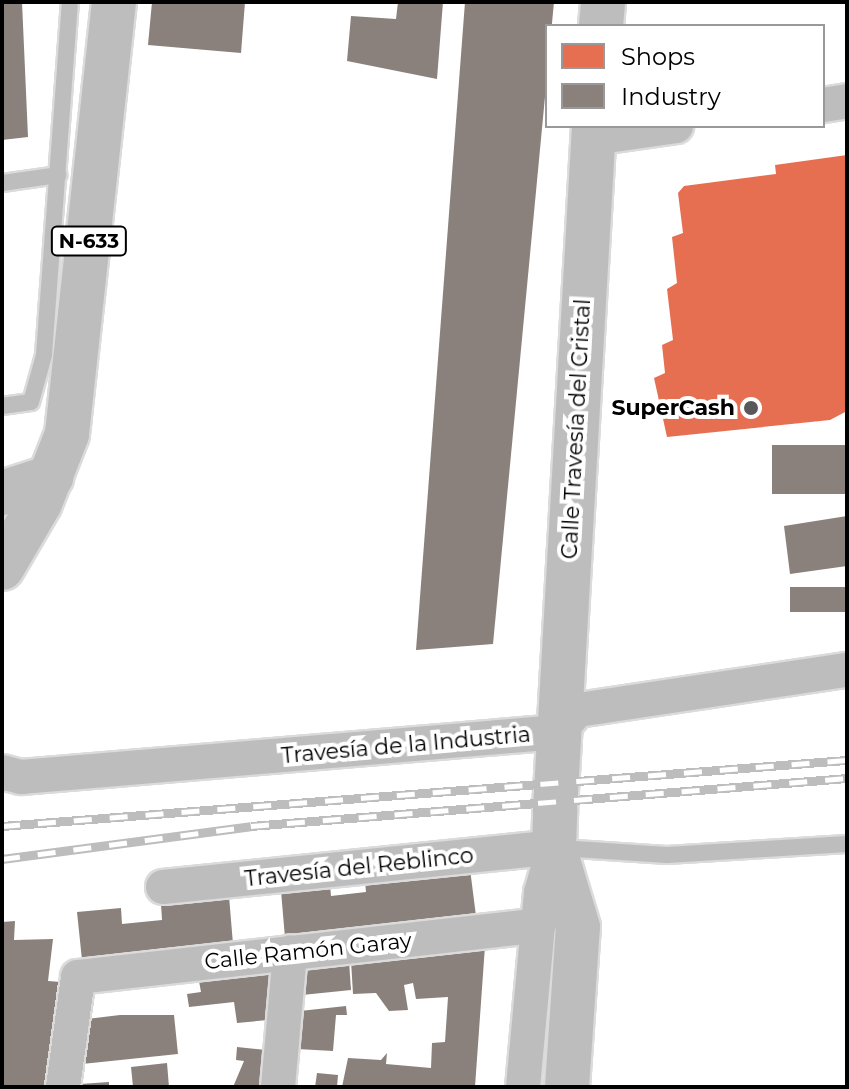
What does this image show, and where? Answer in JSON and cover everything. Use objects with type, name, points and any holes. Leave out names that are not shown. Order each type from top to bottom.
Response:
[{"type":"main road","name":"N-633","points":[[51,477],[75,386],[114,2]]},
{"type":"main road","points":[[601,24],[603,2]]},
{"type":"main road","name":"Calle Travesía del Cristal","points":[[558,926],[554,847],[558,732],[593,132]]},
{"type":"main road","points":[[2,493],[51,477]]},
{"type":"main road","points":[[2,568],[51,477]]},
{"type":"main road","points":[[558,926],[567,1087]]},
{"type":"street","points":[[825,105],[847,101]]},
{"type":"street","points":[[593,132],[648,128]]},
{"type":"street","name":"Travesía de la Industria","points":[[2,772],[21,777],[558,732],[578,710],[847,670]]},
{"type":"street","name":"Travesía del Reblinco","points":[[163,887],[554,847]]},
{"type":"street","points":[[523,1087],[558,926]]},
{"type":"street","name":"Calle Ramón Garay","points":[[63,1087],[78,977],[558,926]]},
{"type":"street","points":[[278,1087],[290,953]]},
{"type":"lane","points":[[2,406],[31,402],[44,355],[70,2]]},
{"type":"lane","points":[[2,183],[58,175]]},
{"type":"lane","points":[[554,847],[667,855],[847,844]]},
{"type":"building: Shops","points":[[847,155],[847,411],[830,420],[667,437],[654,378],[665,373],[662,345],[673,340],[667,289],[677,283],[672,237],[683,233],[678,193],[684,186],[776,174],[775,165]]},
{"type":"building: Industry","points":[[2,2],[22,2],[28,137],[2,140]]},
{"type":"building: Industry","points":[[152,2],[245,2],[241,53],[148,45]]},
{"type":"building: Industry","points":[[398,2],[443,2],[437,79],[347,61],[351,16],[396,19]]},
{"type":"building: Industry","points":[[465,2],[554,2],[552,24],[545,24],[545,97],[493,644],[416,650]]},
{"type":"building: Industry","points":[[772,445],[847,445],[847,494],[772,494]]},
{"type":"building: Industry","points":[[847,516],[847,566],[790,574],[784,526]]},
{"type":"building: Industry","points":[[790,587],[847,587],[847,612],[790,612]]},
{"type":"building: Industry","points":[[470,869],[476,916],[285,938],[281,891],[330,885],[331,896],[366,892],[365,881]]},
{"type":"building: Industry","points":[[229,896],[233,944],[82,960],[77,912],[121,908],[122,924],[162,920],[161,904]]},
{"type":"building: Industry","points":[[15,921],[14,940],[53,939],[48,981],[61,982],[48,1087],[2,1087],[2,922]]},
{"type":"building: Industry","points":[[485,946],[475,1087],[342,1087],[348,1058],[381,1060],[387,1053],[386,1064],[431,1068],[432,1043],[445,1042],[448,997],[416,999],[413,983],[404,985],[408,1010],[389,1011],[376,993],[353,994],[351,961]]},
{"type":"building: Industry","points":[[349,961],[351,990],[302,995],[305,966]]},
{"type":"building: Industry","points":[[196,965],[273,969],[268,1020],[237,1023],[234,1002],[189,1007],[187,994],[201,992]]},
{"type":"building: Industry","points":[[346,1006],[347,1015],[336,1015],[333,1051],[297,1049],[300,1011]]},
{"type":"building: Industry","points":[[120,1015],[174,1015],[178,1054],[82,1064],[87,1019]]},
{"type":"building: Industry","points":[[237,1047],[266,1050],[261,1087],[233,1087],[244,1061],[236,1060]]},
{"type":"building: Industry","points":[[167,1063],[169,1087],[133,1087],[131,1067]]},
{"type":"building: Industry","points":[[317,1073],[338,1075],[337,1087],[315,1087]]},
{"type":"building: Industry","points":[[109,1082],[109,1087],[80,1087],[80,1084]]},
{"type":"railway","points":[[2,826],[847,760]]},
{"type":"railway","points":[[2,859],[251,826],[847,778]]},
{"type":"place","name":"SuperCash","points":[[751,408]]}]
